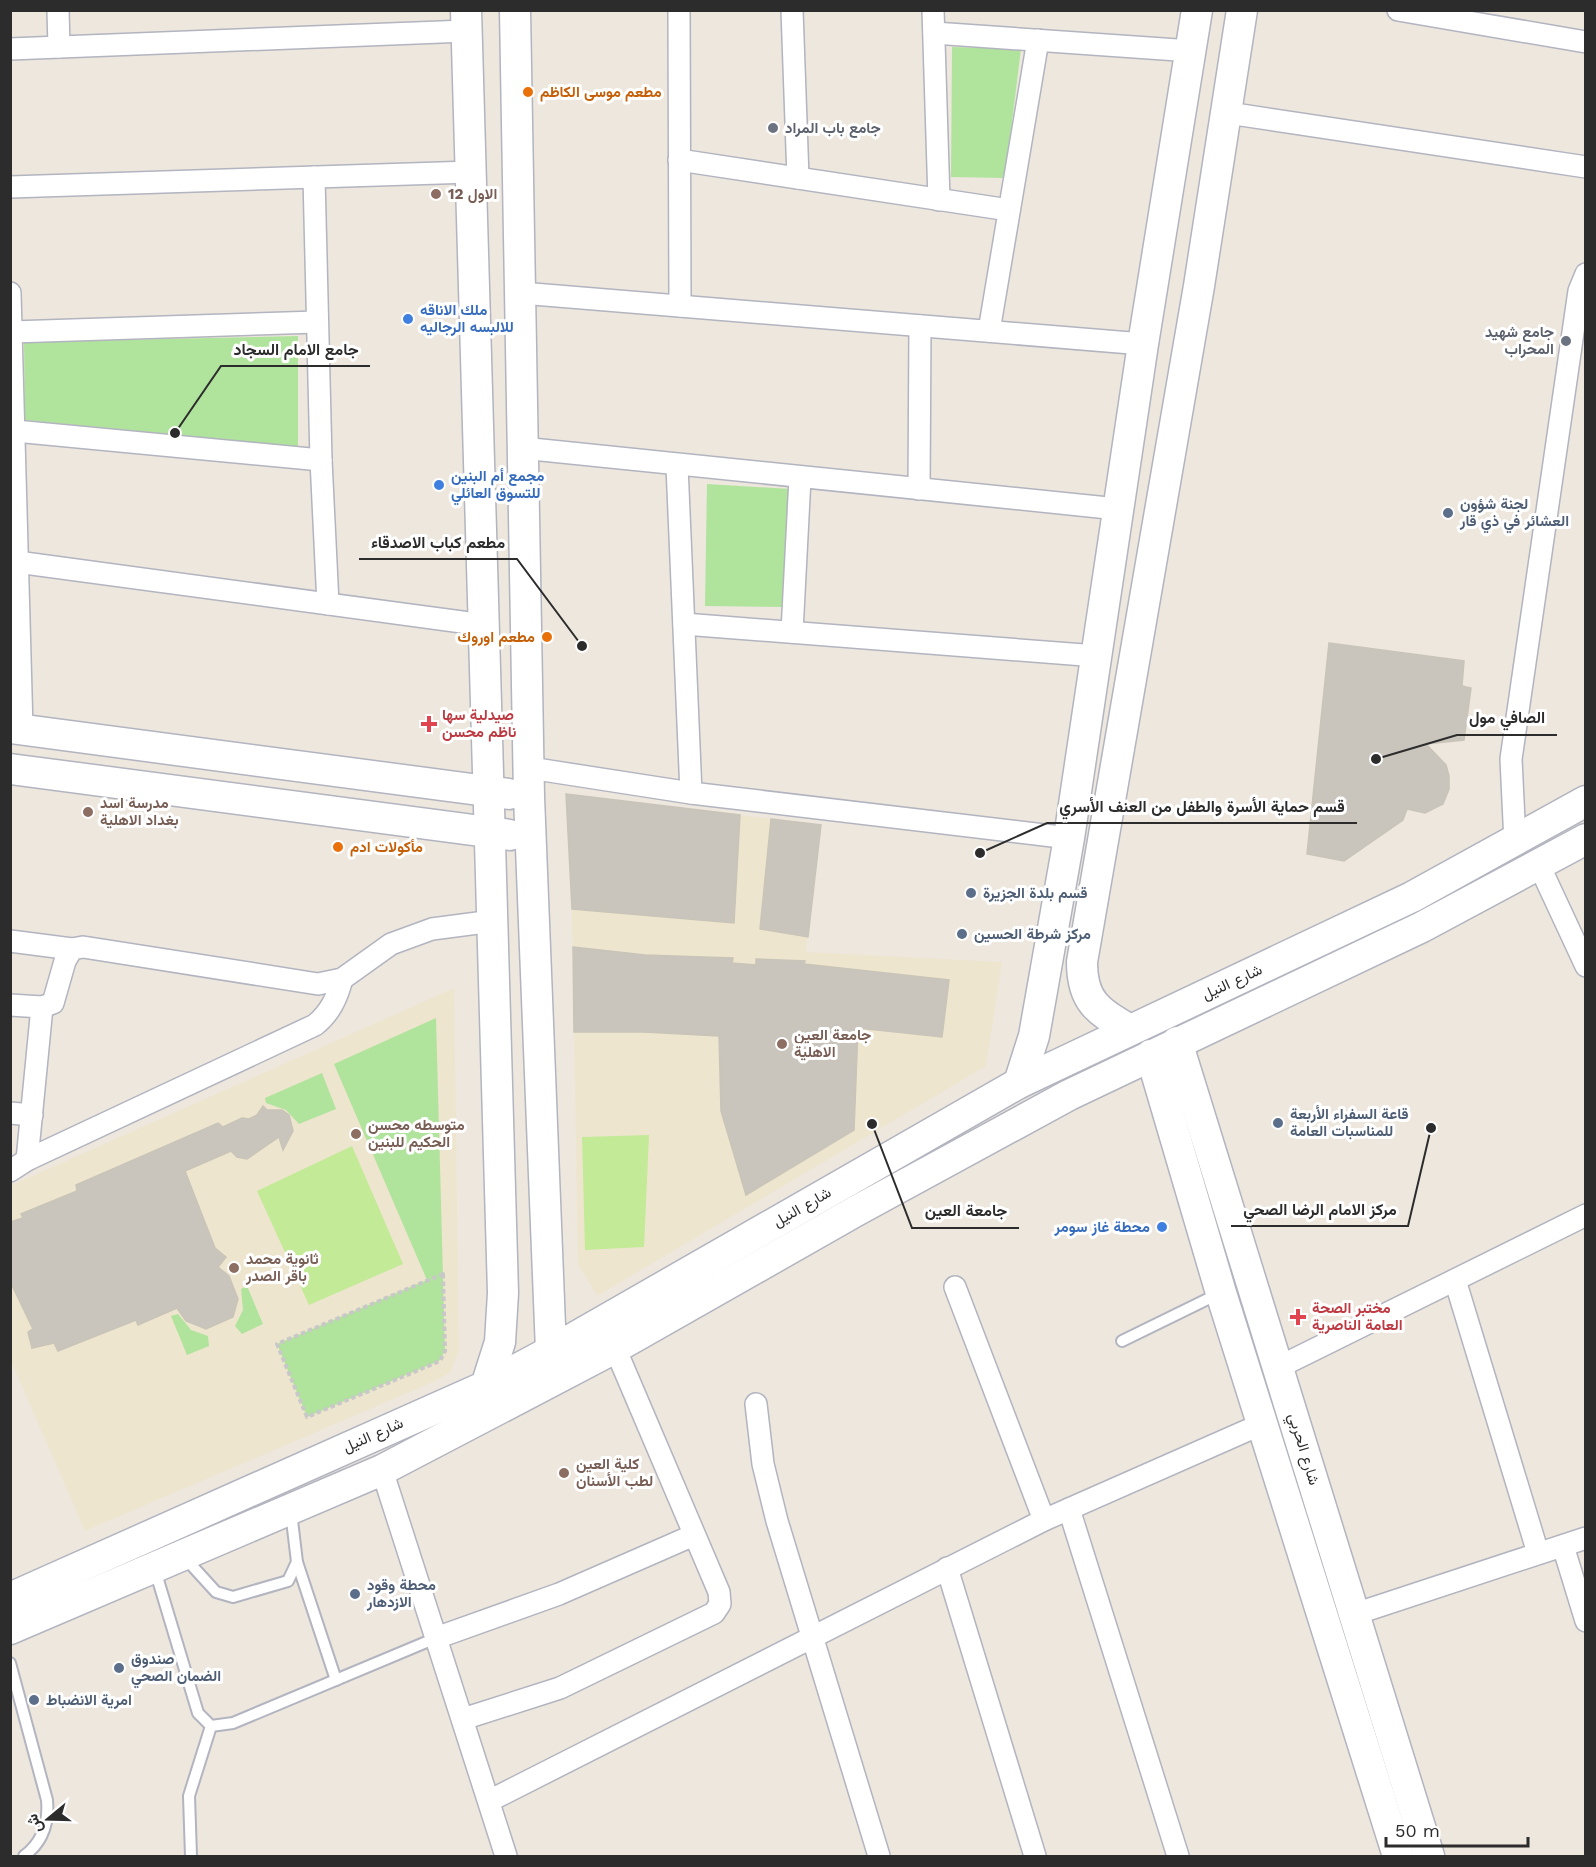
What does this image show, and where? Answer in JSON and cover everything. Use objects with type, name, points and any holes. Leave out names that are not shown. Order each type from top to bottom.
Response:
[{"type":"main road","points":[[515,10],[531,837],[551,1351]]},
{"type":"main road","points":[[1019,1083],[1036,1025],[1069,838],[1118,509],[1197,10]]},
{"type":"main road","points":[[1130,1030],[1094,1006],[1086,992],[1082,962],[1199,286],[1228,113],[1242,10]]},
{"type":"main road","points":[[466,21],[503,1301],[500,1342],[486,1386]]},
{"type":"main road","points":[[1155,284],[1181,295],[1193,293],[1199,286]]},
{"type":"main road","points":[[1146,332],[1176,317],[1187,323],[1191,333]]},
{"type":"main road","points":[[16,728],[489,790],[530,783]]},
{"type":"main road","points":[[10,769],[531,837]]},
{"type":"main road","name":"شارع النيل","points":[[10,1598],[486,1386],[1019,1083],[1412,897],[1586,801]]},
{"type":"main road","points":[[10,1629],[382,1470],[615,1348],[866,1205],[1069,1095],[1422,927],[1586,839]]},
{"type":"main road","points":[[1412,897],[1422,927]]},
{"type":"main road","name":"شارع الحربي","points":[[1178,1042],[1280,1367],[1429,1857]]},
{"type":"main road","name":"شارع الحربي","points":[[1151,1054],[1221,1293],[1264,1423],[1398,1857]]},
{"type":"main road","points":[[1161,1088],[1167,1077],[1172,1074],[1178,1074],[1189,1080]]},
{"type":"main road","points":[[142,1538],[154,1567]]},
{"type":"street","points":[[58,10],[59,47]]},
{"type":"street","points":[[680,10],[680,306]]},
{"type":"street","points":[[779,10],[792,11],[798,178]]},
{"type":"street","points":[[933,10],[939,200]]},
{"type":"street","points":[[1398,10],[1586,42]]},
{"type":"street","points":[[10,49],[466,21]]},
{"type":"street","points":[[934,33],[1192,51]]},
{"type":"street","points":[[989,331],[1038,40]]},
{"type":"street","points":[[1228,113],[1586,167]]},
{"type":"street","points":[[680,160],[1009,210]]},
{"type":"street","points":[[10,187],[471,172]]},
{"type":"street","points":[[314,177],[321,460],[328,604]]},
{"type":"street","points":[[1515,842],[1511,759],[1579,291],[1586,274]]},
{"type":"street","points":[[10,293],[17,562],[16,728]]},
{"type":"street","points":[[521,293],[989,331],[1146,332]]},
{"type":"street","points":[[12,346],[317,322]]},
{"type":"street","points":[[919,489],[920,326]]},
{"type":"street","points":[[15,431],[321,460]]},
{"type":"street","points":[[522,448],[677,466],[1118,509]]},
{"type":"street","points":[[677,466],[691,793]]},
{"type":"street","points":[[792,632],[800,478]]},
{"type":"street","points":[[17,562],[484,625]]},
{"type":"street","points":[[684,624],[1097,656]]},
{"type":"street","points":[[530,783],[691,793],[1069,838]]},
{"type":"street","points":[[1539,865],[1586,966]]},
{"type":"street","points":[[10,940],[72,949],[83,947],[318,984],[342,979],[391,944],[432,929],[493,921]]},
{"type":"street","points":[[10,1005],[42,1007],[53,1003],[63,969],[72,949]]},
{"type":"street","points":[[42,1007],[21,1114],[19,1165],[315,1025],[324,1017],[337,997],[342,979]]},
{"type":"street","points":[[1280,1367],[1455,1280],[1584,1223]]},
{"type":"street","points":[[1455,1280],[1538,1553]]},
{"type":"street","points":[[955,1287],[1044,1520]]},
{"type":"street","points":[[463,1719],[560,1688],[714,1613],[720,1604],[719,1592],[615,1348]]},
{"type":"street","points":[[756,1404],[763,1464],[811,1640],[879,1857]]},
{"type":"street","points":[[489,1801],[811,1640],[1044,1520],[1264,1423]]},
{"type":"street","points":[[382,1470],[506,1857]]},
{"type":"street","points":[[1069,1509],[1178,1857]]},
{"type":"street","points":[[436,1638],[559,1594],[694,1535]]},
{"type":"street","points":[[1355,1614],[1586,1538]]},
{"type":"street","points":[[1563,1546],[1586,1621]]},
{"type":"street","points":[[947,1568],[1035,1857]]},
{"type":"lane","points":[[1122,1341],[1221,1293]]},
{"type":"lane","points":[[290,1509],[297,1562],[336,1680]]},
{"type":"lane","points":[[182,1556],[216,1592],[233,1597],[288,1581],[297,1562]]},
{"type":"lane","points":[[154,1567],[198,1713],[211,1726]]},
{"type":"lane","points":[[211,1726],[233,1724],[436,1638]]},
{"type":"lane","points":[[10,1663],[47,1800],[47,1819],[43,1835],[24,1857]]},
{"type":"lane","points":[[191,1857],[189,1796],[211,1726]]},
{"type":"path","points":[[443,1274],[445,1351],[440,1361],[307,1417],[294,1384],[277,1344],[443,1274]]},
{"type":"shaded area","name":"جامعة العين الاهلية","points":[[566,794],[821,825],[806,952],[1002,962],[986,1066],[597,1296],[578,1264],[572,909]]},
{"type":"shaded area","name":"ثانوية محمد باقر الصدر","points":[[454,988],[459,1350],[451,1371],[440,1379],[85,1531],[11,1361],[10,1186]]},
{"type":"green space","points":[[952,47],[1021,49],[1005,178],[951,177]]},
{"type":"green space","points":[[298,336],[298,447],[25,420],[24,342]]},
{"type":"green space","points":[[707,484],[791,489],[786,607],[705,606]]},
{"type":"green space","points":[[436,1018],[445,1351],[439,1361],[307,1417],[277,1344],[427,1280],[334,1064]]},
{"type":"green space","points":[[322,1073],[336,1109],[299,1124],[286,1110],[266,1103],[265,1098]]},
{"type":"green space","points":[[649,1135],[644,1247],[585,1250],[582,1137]]},
{"type":"green space","points":[[352,1146],[403,1264],[309,1305],[257,1191]]},
{"type":"green space","points":[[247,1286],[263,1324],[242,1334],[235,1326],[243,1310],[241,1289]]},
{"type":"green space","points":[[178,1314],[191,1330],[208,1336],[209,1346],[187,1355],[171,1316]]},
{"type":"building","points":[[1329,643],[1464,661],[1462,686],[1471,688],[1464,740],[1426,744],[1446,765],[1449,789],[1443,804],[1425,813],[1407,809],[1403,820],[1344,861],[1307,854]]},
{"type":"building","points":[[566,794],[740,815],[734,923],[572,909]]},
{"type":"building","points":[[771,819],[821,825],[808,937],[760,929]]},
{"type":"building","points":[[573,947],[645,955],[733,958],[732,963],[756,965],[756,959],[805,961],[804,964],[949,980],[942,1037],[858,1028],[854,1130],[746,1195],[721,1111],[719,1036],[644,1032],[574,1032]]},
{"type":"building","points":[[263,1106],[267,1110],[282,1110],[289,1115],[293,1131],[283,1150],[279,1137],[247,1159],[237,1157],[231,1151],[185,1171],[215,1248],[226,1257],[218,1267],[229,1276],[238,1299],[233,1317],[206,1329],[186,1321],[177,1308],[138,1325],[136,1320],[58,1351],[54,1343],[32,1348],[28,1332],[33,1329],[10,1281],[10,1222],[23,1218],[21,1214],[77,1191],[76,1185],[218,1123],[223,1127],[242,1118],[249,1119],[257,1115]]},
{"type":"place","name":"مطعم موسى الكاظم","points":[[528,92]]},
{"type":"place","name":"جامع باب المراد","points":[[773,128]]},
{"type":"place","name":"الاول 12","points":[[436,194]]},
{"type":"place","name":"ملك الاناقه للالبسه الرجاليه","points":[[408,319]]},
{"type":"place","name":"جامع شهيد المحراب","points":[[1566,341]]},
{"type":"place","name":"جامع الامام السجاد","points":[[175,433]]},
{"type":"place","name":"مجمع أم البنين للتسوق العائلي","points":[[439,485]]},
{"type":"place","name":"لجنة شؤون العشائر في ذي قار","points":[[1448,513]]},
{"type":"place","name":"مطعم اوروك","points":[[547,637]]},
{"type":"place","name":"مطعم كباب الاصدقاء","points":[[582,646]]},
{"type":"place","name":"صيدلية سها ناظم محسن","points":[[429,724]]},
{"type":"place","name":"الصافي مول","points":[[1376,759]]},
{"type":"place","name":"مدرسة اسد بغداد الاهلية","points":[[88,812]]},
{"type":"place","name":"مأكولات ادم","points":[[338,847]]},
{"type":"place","name":"قسم حماية الأسرة والطفل من العنف الأسري","points":[[980,853]]},
{"type":"place","name":"قسم بلدة الجزيرة","points":[[971,893]]},
{"type":"place","name":"مركز شرطة الحسين","points":[[962,934]]},
{"type":"place","name":"جامعة العين الاهلية","points":[[782,1044]]},
{"type":"place","name":"قاعة السفراء الأربعة للمناسبات العامة","points":[[1278,1123]]},
{"type":"place","name":"جامعة العين","points":[[872,1124]]},
{"type":"place","name":"مركز الامام الرضا الصحي","points":[[1431,1128]]},
{"type":"place","name":"متوسطه محسن الحكيم للبنين","points":[[356,1134]]},
{"type":"place","name":"محطة غاز سومر","points":[[1162,1227]]},
{"type":"place","name":"ثانوية محمد باقر الصدر","points":[[234,1268]]},
{"type":"place","name":"مختبر الصحة العامة الناصرية","points":[[1298,1317]]},
{"type":"place","name":"كلية العين لطب الأسنان","points":[[564,1473]]},
{"type":"place","name":"محطة وقود الازدهار","points":[[355,1594]]},
{"type":"place","name":"صندوق الضمان الصحي","points":[[119,1668]]},
{"type":"place","name":"امرية الانضباط","points":[[34,1700]]}]
